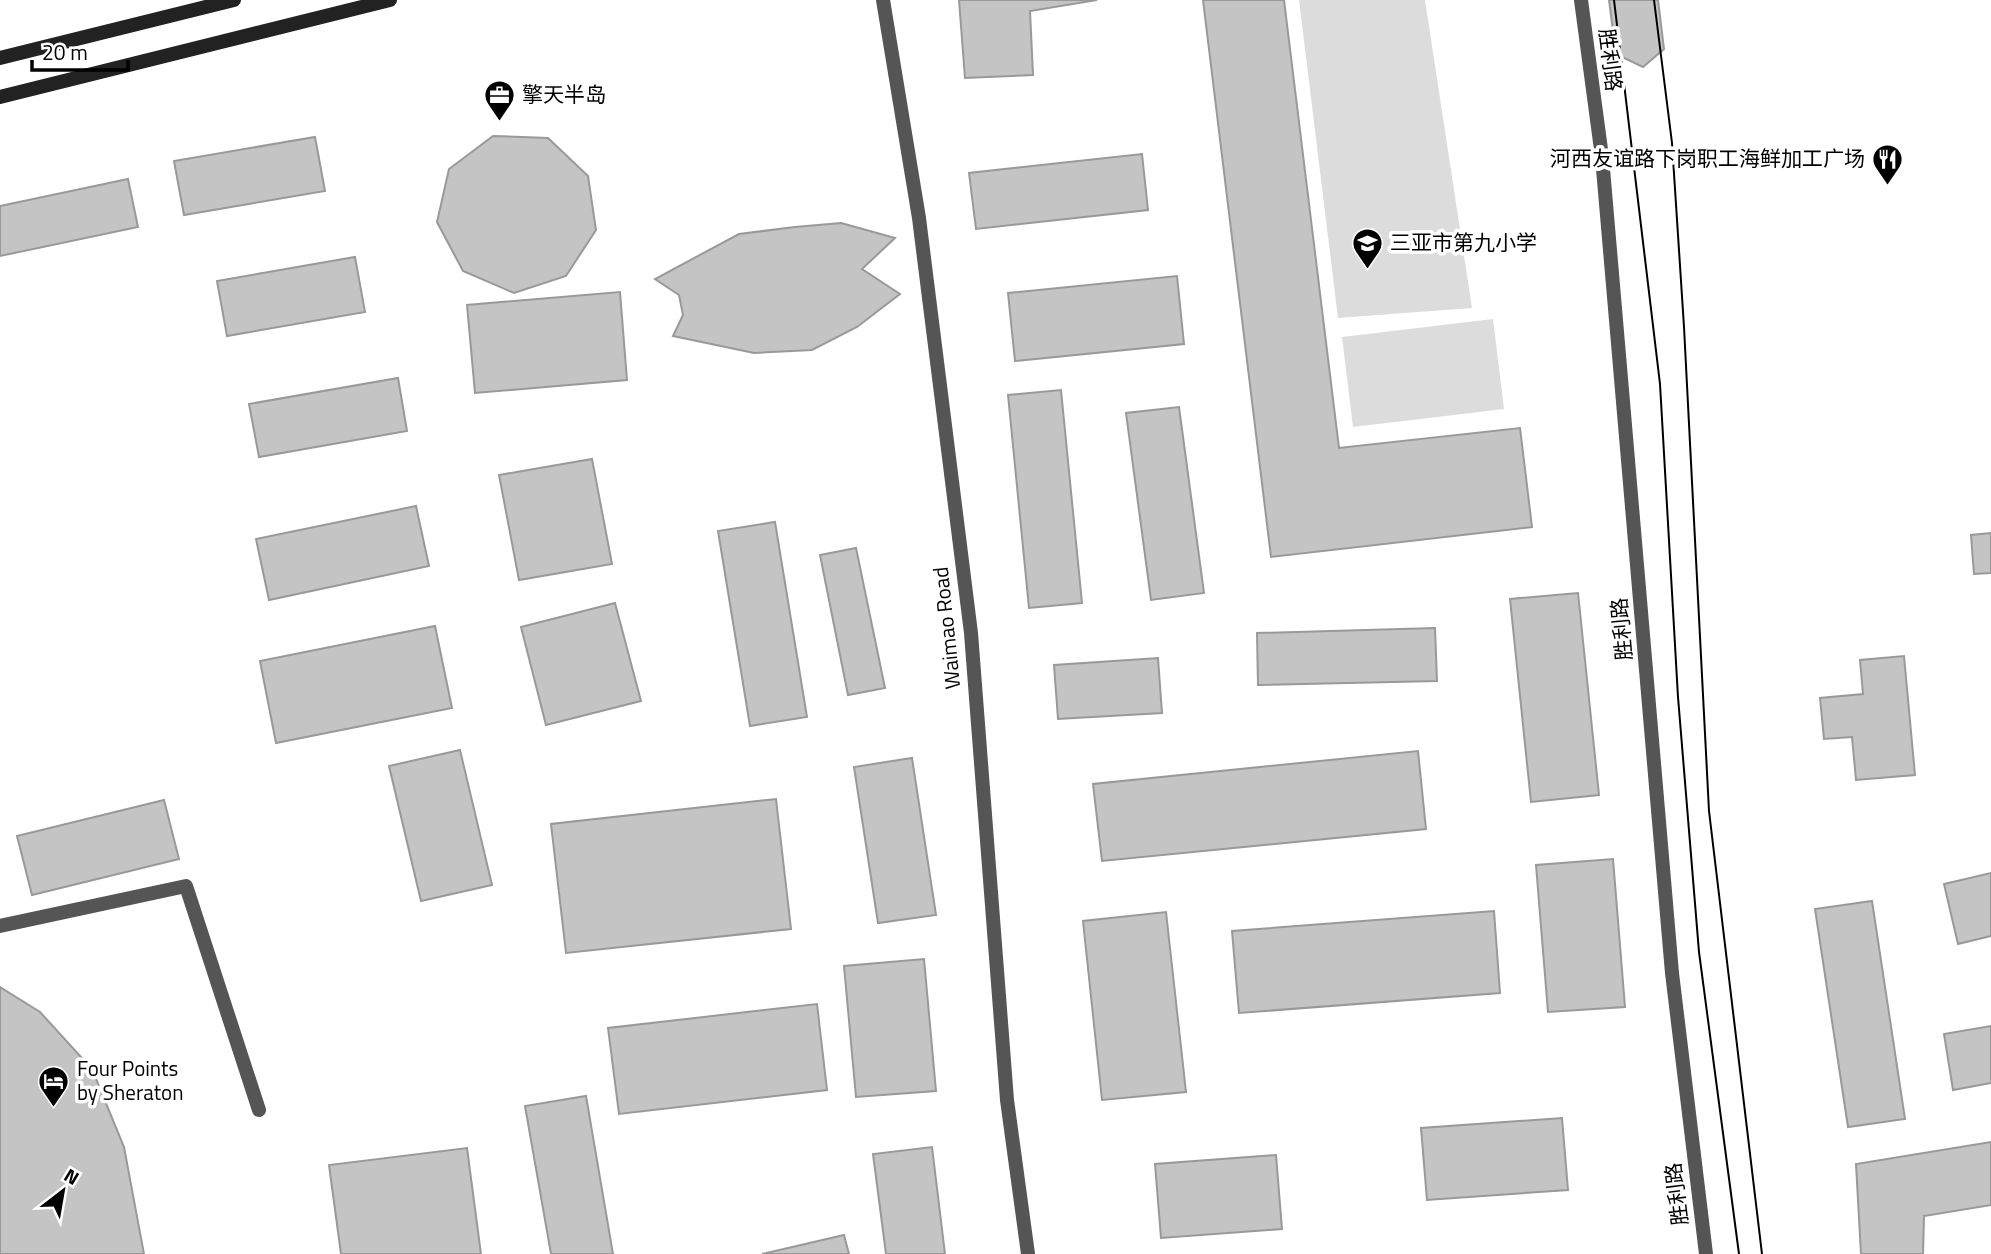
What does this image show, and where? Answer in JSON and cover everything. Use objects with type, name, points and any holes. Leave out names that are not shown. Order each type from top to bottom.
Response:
[{"type":"main road","points":[[0,58],[234,0]]},
{"type":"main road","points":[[0,97],[390,0]]},
{"type":"street","name":"Waimao Road","points":[[883,0],[919,218],[971,633],[1007,1100],[1028,1254]]},
{"type":"street","name":"胜利路","points":[[1581,0],[1602,157],[1672,973],[1706,1254]]},
{"type":"street","points":[[0,926],[186,886],[259,1110]]},
{"type":"shaded area","points":[[1299,0],[1425,0],[1472,308],[1338,318]]},
{"type":"shaded area","points":[[1493,319],[1504,409],[1353,427],[1342,337]]},
{"type":"building","points":[[959,0],[1097,0],[1030,11],[1033,75],[965,78]]},
{"type":"building","points":[[1203,0],[1284,0],[1339,448],[1520,428],[1532,527],[1271,557]]},
{"type":"building","points":[[1609,0],[1658,0],[1664,49],[1643,67],[1616,54]]},
{"type":"building","points":[[493,136],[548,138],[588,176],[596,230],[566,276],[514,293],[463,271],[437,222],[449,169]]},
{"type":"building","points":[[315,137],[325,191],[184,215],[174,161]]},
{"type":"building","points":[[1142,154],[1148,210],[976,229],[969,173]]},
{"type":"building","points":[[128,179],[138,227],[0,256],[0,206]]},
{"type":"building","points":[[841,223],[895,238],[862,269],[900,294],[857,327],[812,350],[754,353],[673,336],[683,315],[679,295],[655,279],[739,234]]},
{"type":"building","points":[[355,257],[365,312],[227,336],[217,281]]},
{"type":"building","points":[[1177,276],[1184,344],[1015,361],[1008,293]]},
{"type":"building","points":[[620,292],[627,380],[475,393],[467,305]]},
{"type":"building","points":[[398,378],[407,431],[259,457],[249,404]]},
{"type":"building","points":[[1061,390],[1082,603],[1029,608],[1008,395]]},
{"type":"building","points":[[1179,407],[1204,593],[1151,600],[1126,413]]},
{"type":"building","points":[[592,459],[612,564],[519,580],[499,475]]},
{"type":"building","points":[[416,506],[429,566],[269,600],[256,539]]},
{"type":"building","points":[[775,522],[807,717],[750,726],[718,531]]},
{"type":"building","points":[[1991,533],[1991,573],[1974,574],[1971,535]]},
{"type":"building","points":[[856,548],[885,688],[848,695],[820,555]]},
{"type":"building","points":[[1578,593],[1599,795],[1531,802],[1510,599]]},
{"type":"building","points":[[615,603],[641,701],[546,725],[521,627]]},
{"type":"building","points":[[435,626],[452,708],[276,743],[260,661]]},
{"type":"building","points":[[1435,628],[1437,681],[1258,685],[1257,633]]},
{"type":"building","points":[[1904,656],[1915,775],[1856,780],[1852,737],[1824,739],[1820,698],[1863,694],[1860,660]]},
{"type":"building","points":[[1158,658],[1162,713],[1058,719],[1054,665]]},
{"type":"building","points":[[460,750],[492,885],[421,901],[389,766]]},
{"type":"building","points":[[1418,751],[1426,829],[1102,861],[1093,784]]},
{"type":"building","points":[[912,758],[936,915],[878,923],[854,767]]},
{"type":"building","points":[[776,799],[791,929],[566,953],[551,824]]},
{"type":"building","points":[[164,800],[179,859],[32,895],[17,836]]},
{"type":"building","points":[[1613,859],[1625,1007],[1548,1012],[1536,865]]},
{"type":"building","points":[[1991,873],[1991,936],[1958,944],[1944,884]]},
{"type":"building","points":[[1872,901],[1905,1119],[1848,1127],[1815,909]]},
{"type":"building","points":[[1494,911],[1500,993],[1239,1013],[1232,931]]},
{"type":"building","points":[[1166,912],[1186,1092],[1102,1100],[1083,921]]},
{"type":"building","points":[[924,959],[936,1091],[856,1097],[844,966]]},
{"type":"building","name":"Four Points by Sheraton","points":[[0,987],[40,1012],[92,1069],[124,1147],[144,1254],[0,1254]]},
{"type":"building","points":[[817,1004],[827,1090],[619,1114],[608,1028]]},
{"type":"building","points":[[1991,1026],[1991,1083],[1953,1090],[1944,1034]]},
{"type":"building","points":[[586,1096],[613,1254],[551,1254],[525,1106]]},
{"type":"building","points":[[1562,1118],[1568,1190],[1427,1200],[1421,1128]]},
{"type":"building","points":[[1991,1142],[1991,1205],[1924,1216],[1923,1254],[1861,1254],[1856,1164]]},
{"type":"building","points":[[932,1147],[945,1254],[886,1254],[873,1154]]},
{"type":"building","points":[[467,1148],[481,1254],[341,1254],[329,1165]]},
{"type":"building","points":[[1276,1155],[1282,1229],[1161,1238],[1155,1164]]},
{"type":"building","points":[[844,1235],[849,1254],[762,1254]]},
{"type":"tram line","points":[[1614,0],[1660,384],[1678,697],[1699,952],[1739,1254]]},
{"type":"tram line","points":[[1654,0],[1672,143],[1709,811],[1762,1254]]},
{"type":"place","name":"擎天半岛","points":[[499,122]]},
{"type":"place","name":"河西友谊路下岗职工海鲜加工广场","points":[[1888,186]]},
{"type":"place","name":"三亚市第九小学","points":[[1367,270]]},
{"type":"place","name":"Four Points by Sheraton","points":[[54,1108]]}]
